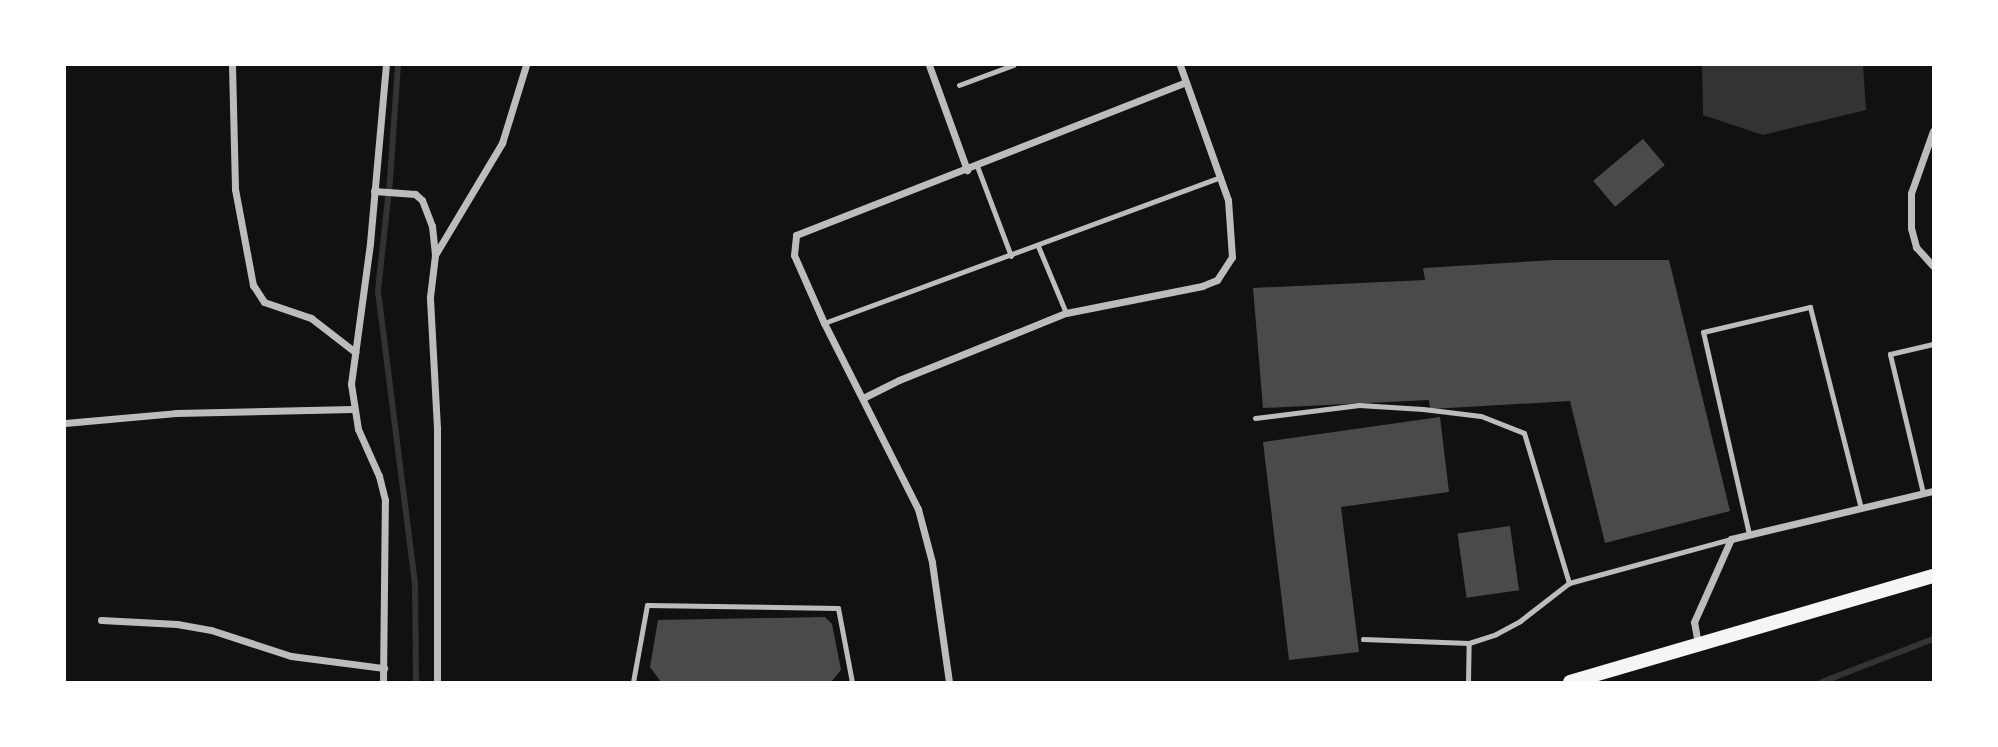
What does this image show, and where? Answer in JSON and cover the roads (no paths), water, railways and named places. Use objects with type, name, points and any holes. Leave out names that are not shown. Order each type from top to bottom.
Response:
[{"type":"main road","points":[[1570,682],[1933,576]]},
{"type":"street","points":[[232,65],[235,189],[253,285],[264,302],[312,318],[355,352]]},
{"type":"street","points":[[383,682],[385,500],[379,476],[353,409],[351,384],[377,191],[386,65]]},
{"type":"street","points":[[435,256],[502,143],[526,65]]},
{"type":"street","points":[[929,65],[967,170]]},
{"type":"street","points":[[863,398],[899,380],[1066,313],[1217,280],[1232,257],[1228,200],[1222,177],[1184,83],[1180,65]]},
{"type":"street","points":[[948,682],[932,562],[918,509],[824,323],[794,255],[796,235],[1184,83]]},
{"type":"street","points":[[1933,131],[1911,193],[1911,228],[1916,247],[1933,267]]},
{"type":"street","points":[[377,191],[415,194],[428,212],[435,256],[430,297],[437,428],[437,682]]},
{"type":"street","points":[[65,423],[176,413],[353,409]]},
{"type":"street","points":[[1698,644],[1694,622],[1731,540],[1933,491]]},
{"type":"street","points":[[101,620],[177,624],[211,630],[291,656],[384,668]]},
{"type":"lane","points":[[959,85],[1013,65]]},
{"type":"lane","points":[[977,166],[1011,256]]},
{"type":"lane","points":[[824,323],[1222,177]]},
{"type":"lane","points":[[1038,246],[1066,313]]},
{"type":"lane","points":[[1749,534],[1703,332],[1810,307],[1861,508]]},
{"type":"lane","points":[[1923,493],[1890,354],[1933,344]]},
{"type":"lane","points":[[1255,418],[1359,405],[1423,408],[1481,416],[1524,433],[1569,583]]},
{"type":"lane","points":[[1363,639],[1469,643],[1496,634],[1520,621],[1569,583],[1731,540]]},
{"type":"lane","points":[[633,682],[647,605],[838,608],[852,682]]},
{"type":"lane","points":[[1468,682],[1469,643]]},
{"type":"waterway","points":[[398,65],[390,180],[378,291],[415,583],[416,682]]},
{"type":"waterway","points":[[1822,682],[1933,639]]}]
